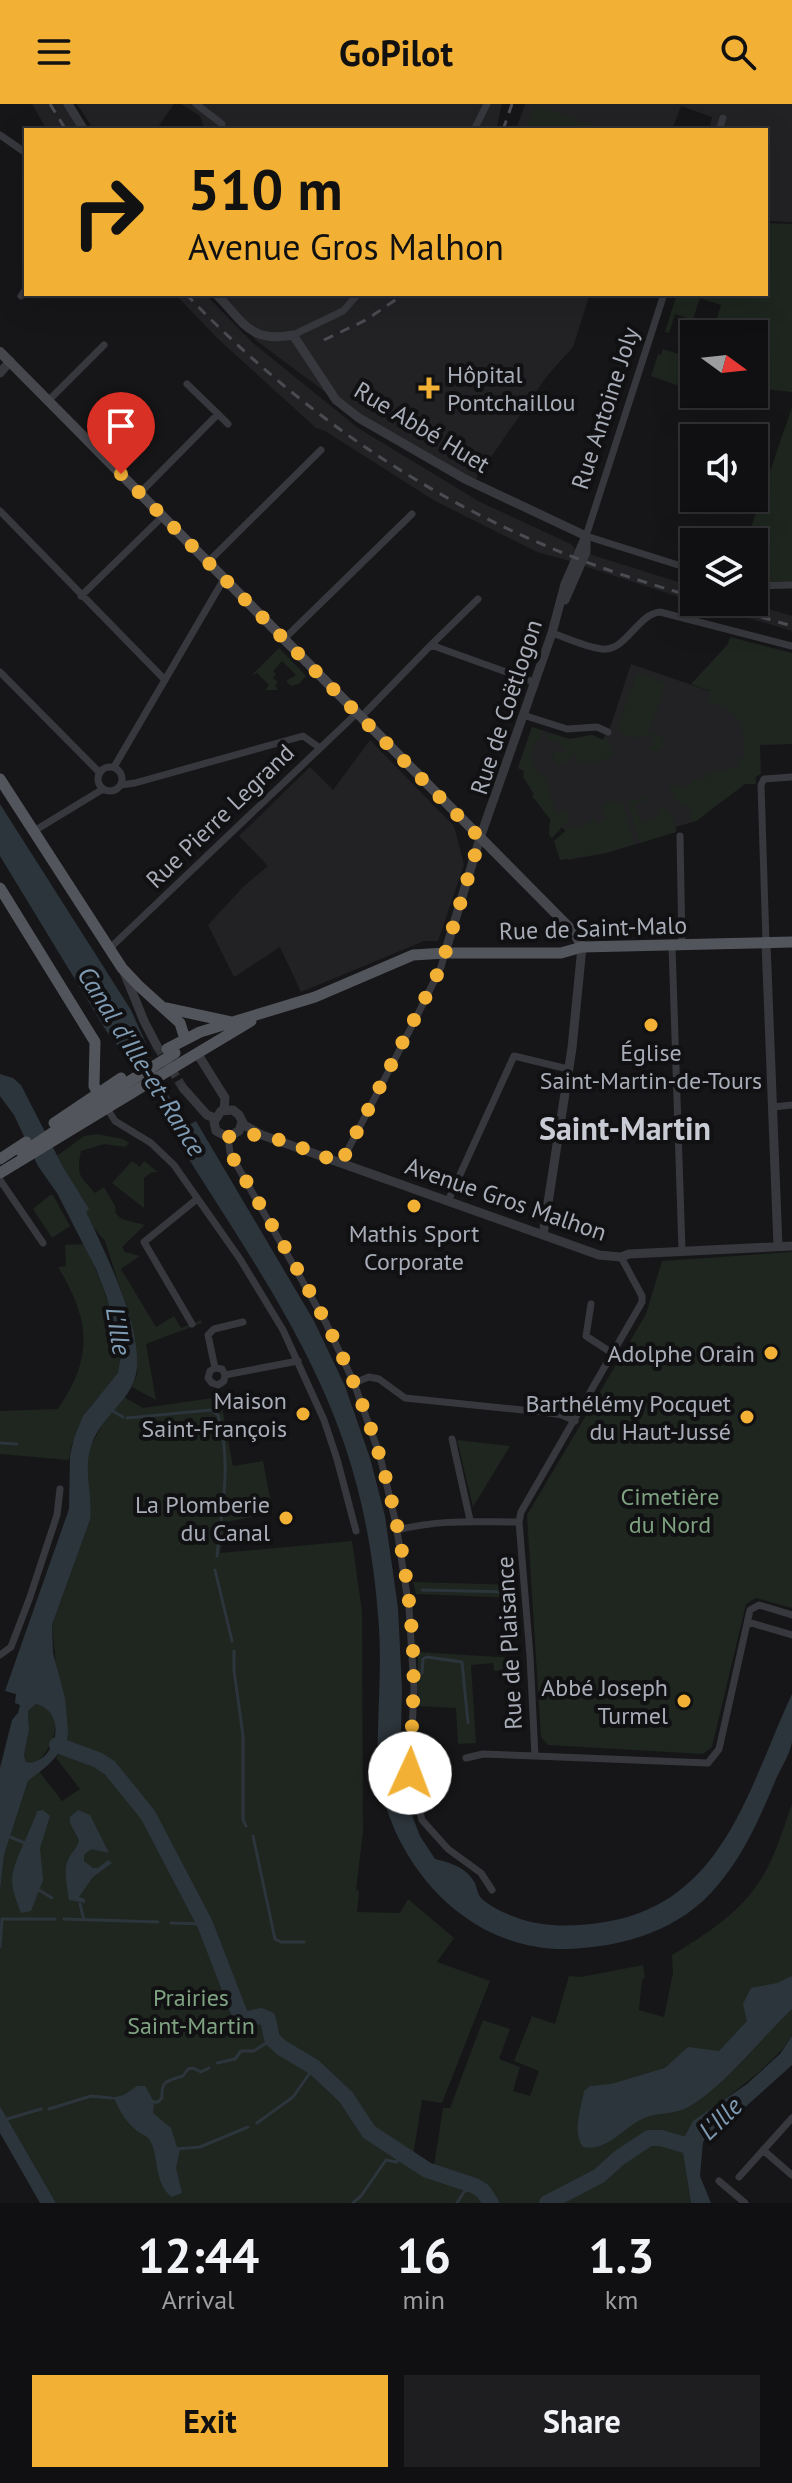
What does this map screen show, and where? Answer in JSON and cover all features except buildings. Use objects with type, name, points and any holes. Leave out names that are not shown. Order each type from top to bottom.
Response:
[{"type":"main road","points":[[3,356],[574,932],[582,947]]},
{"type":"main road","points":[[0,779],[122,968],[180,1023],[185,1039]]},
{"type":"main road","points":[[0,888],[95,1042],[94,1086],[104,1100],[124,1088]]},
{"type":"main road","name":"Rue de Saint-Malo","points":[[0,1172],[21,1153],[124,1088],[185,1039],[315,997],[413,955],[561,953],[582,947],[792,942]]},
{"type":"main road","points":[[156,1002],[168,1009],[232,1022]]},
{"type":"main road","name":"Rue de Saint-Malo","points":[[124,1088],[170,1052],[197,1053],[262,1015]]},
{"type":"main road","name":"Rue de Saint-Malo","points":[[55,1132],[104,1100]]},
{"type":"main road","name":"Rue de Saint-Malo","points":[[0,1159],[21,1153]]},
{"type":"street","points":[[68,104],[83,128]]},
{"type":"street","points":[[196,104],[222,124],[221,128]]},
{"type":"street","points":[[475,128],[487,104]]},
{"type":"street","points":[[720,128],[723,118]]},
{"type":"street","points":[[0,135],[24,152]]},
{"type":"street","points":[[218,296],[253,334],[277,338],[293,335],[343,311],[356,296]]},
{"type":"street","name":"Rue Antoine Joly","points":[[586,536],[663,296]]},
{"type":"street","name":"Rue Abbé Huet","points":[[293,335],[336,400],[359,418],[465,479],[586,536]]},
{"type":"street","points":[[49,400],[104,345]]},
{"type":"street","points":[[0,373],[3,356]]},
{"type":"street","points":[[187,384],[228,424]]},
{"type":"street","points":[[140,493],[218,414]]},
{"type":"street","points":[[208,562],[321,450]]},
{"type":"street","points":[[0,511],[165,680]]},
{"type":"street","points":[[284,639],[412,514]]},
{"type":"street","points":[[81,596],[163,516]]},
{"type":"street","points":[[586,536],[680,566]]},
{"type":"street","name":"Rue de Coëtlogon","points":[[445,953],[480,838],[552,633],[565,584],[586,536]]},
{"type":"street","points":[[114,767],[224,579]]},
{"type":"street","points":[[768,586],[792,585]]},
{"type":"street","name":"Rue Pierre Legrand","points":[[110,948],[478,599]]},
{"type":"street","points":[[552,633],[608,649],[619,643],[646,616],[660,612],[792,646]]},
{"type":"street","points":[[431,645],[534,682]]},
{"type":"street","points":[[0,672],[100,773]]},
{"type":"street","points":[[523,715],[567,729],[597,727],[608,732]]},
{"type":"street","points":[[34,831],[103,789],[113,791],[121,785],[303,736],[320,748]]},
{"type":"street","points":[[103,789],[98,780],[100,773],[114,767]]},
{"type":"street","points":[[114,767],[122,776],[121,785]]},
{"type":"street","points":[[778,1246],[761,785],[764,779],[792,777]]},
{"type":"street","points":[[680,836],[677,946],[682,1250]]},
{"type":"street","points":[[543,1235],[568,1069],[582,947]]},
{"type":"street","points":[[341,1163],[415,1020],[445,953]]},
{"type":"street","points":[[122,968],[144,1021],[170,1052]]},
{"type":"street","points":[[197,1053],[225,1098],[224,1110],[215,1118]]},
{"type":"street","points":[[448,1201],[514,1056],[568,1069]]},
{"type":"street","points":[[183,1088],[207,1115],[215,1118]]},
{"type":"street","points":[[104,1100],[115,1121],[151,1143],[174,1165],[240,1259],[283,1330],[337,1459],[356,1531]]},
{"type":"street","points":[[773,1107],[792,1105]]},
{"type":"street","points":[[224,1110],[236,1112],[242,1122],[232,1136],[230,1153],[326,1323],[354,1383],[380,1456],[397,1530],[413,1649],[410,1773],[422,1820],[448,1849],[481,1873],[492,1890]]},
{"type":"street","points":[[215,1118],[216,1131],[232,1136]]},
{"type":"street","name":"Avenue Gros Malhon","points":[[242,1122],[262,1135],[591,1253],[621,1257],[682,1250],[792,1246]]},
{"type":"street","name":"Avenue Gros Malhon","points":[[232,1136],[262,1135]]},
{"type":"street","points":[[0,1180],[43,1243]]},
{"type":"street","points":[[192,1324],[144,1242],[197,1199]]},
{"type":"street","points":[[519,1522],[521,1512],[642,1302],[642,1296],[621,1257]]},
{"type":"street","points":[[591,1304],[586,1336],[612,1353]]},
{"type":"street","points":[[215,1368],[208,1335],[214,1329],[243,1322]]},
{"type":"street","points":[[225,1375],[298,1361]]},
{"type":"street","points":[[215,1368],[222,1369],[225,1375],[221,1384],[212,1383],[208,1374],[215,1368]]},
{"type":"street","points":[[354,1383],[369,1377],[379,1379],[405,1398],[543,1412],[575,1421]]},
{"type":"street","points":[[452,1439],[470,1520]]},
{"type":"street","points":[[0,1655],[11,1647],[30,1597],[57,1515],[60,1489]]},
{"type":"street","name":"Rue de Plaisance","points":[[397,1530],[428,1523],[470,1520],[519,1522],[535,1756],[708,1763],[719,1749],[748,1622]]},
{"type":"street","points":[[792,1615],[756,1605],[750,1610],[748,1622],[792,1635]]},
{"type":"street","points":[[466,1758],[483,1754],[535,1756]]},
{"type":"street","points":[[739,2177],[792,2118]]},
{"type":"street","points":[[763,2150],[792,2175]]},
{"type":"street","points":[[719,2181],[745,2203]]},
{"type":"shaded area","points":[[32,104],[65,104],[79,128],[46,128]]},
{"type":"shaded area","points":[[77,104],[174,104],[157,128],[93,128]]},
{"type":"shaded area","points":[[181,104],[502,104],[496,128],[204,128],[200,116]]},
{"type":"shaded area","points":[[525,104],[792,104],[792,222],[768,221],[768,128],[709,128],[712,117],[681,106],[673,128],[517,128]]},
{"type":"shaded area","points":[[177,296],[207,296],[253,343],[358,428],[480,502],[571,544],[575,549],[570,561],[537,552],[435,501],[316,428],[217,338]]},
{"type":"shaded area","name":"Hôpital Pontchaillou","points":[[213,296],[589,296],[573,347],[547,376],[471,486],[336,400],[258,342]]},
{"type":"shaded area","points":[[589,554],[680,583],[680,597],[584,566]]},
{"type":"shaded area","points":[[768,609],[792,616],[792,631],[742,616],[768,616]]},
{"type":"shaded area","points":[[631,664],[750,705],[753,708],[756,784],[745,784],[696,821],[676,827],[676,832],[606,853],[568,860],[565,831],[530,789],[532,786],[523,777],[524,771],[518,768],[532,727],[570,739],[592,735],[603,740],[610,728]]},
{"type":"shaded area","points":[[370,740],[454,826],[464,865],[438,941],[424,941],[301,992],[280,947],[234,977],[208,925],[243,887],[268,866],[239,836],[310,767],[333,790]]},
{"type":"green space","points":[[535,105],[599,128],[526,128]]},
{"type":"green space","points":[[768,223],[792,224],[792,392],[768,389],[768,320],[716,320],[721,305],[700,298],[693,320],[675,314],[669,333],[665,332],[676,296],[768,296]]},
{"type":"green space","points":[[663,349],[680,354],[680,386],[651,376],[658,354],[661,355]]},
{"type":"green space","points":[[792,407],[792,582],[768,583],[768,528],[751,528],[756,512],[768,512],[768,477]]},
{"type":"green space","points":[[730,637],[792,653],[792,744],[760,745],[761,774],[755,777],[756,784],[745,784],[689,823],[691,816],[688,806],[683,807],[675,799],[669,787],[677,784],[679,789],[692,785],[691,780],[708,778],[707,774],[739,767],[737,760],[745,757],[739,720],[728,710],[707,702],[710,691],[691,684],[728,644]]},
{"type":"green space","points":[[279,648],[306,676],[299,684],[291,686],[286,681],[296,675],[282,661],[273,671],[278,690],[265,690],[269,685],[257,673],[251,676]]},
{"type":"green space","points":[[637,673],[666,683],[649,731],[664,739],[663,746],[656,751],[647,748],[654,746],[651,734],[633,738],[619,731]]},
{"type":"green space","points":[[532,727],[543,731],[535,741],[531,754],[536,771],[545,776],[556,814],[569,811],[568,821],[552,838],[549,835],[550,819],[532,796],[534,794],[523,777],[524,771],[518,768]]},
{"type":"green space","points":[[548,733],[570,739],[592,735],[602,740],[606,735],[615,755],[589,765],[587,761],[578,764],[575,754],[570,755],[571,761],[555,765],[552,752],[566,752],[559,743],[547,739]]},
{"type":"green space","points":[[645,796],[647,800],[635,804],[641,823],[660,817],[658,808],[664,807],[672,815],[676,832],[640,843],[628,802]]},
{"type":"green space","points":[[608,801],[623,804],[635,844],[606,853],[560,860],[554,841],[569,828],[579,828],[594,819],[598,824],[607,818],[601,807]]},
{"type":"green space","points":[[97,1134],[129,1143],[125,1147],[104,1144],[81,1151],[80,1175],[95,1193],[104,1187],[116,1214],[122,1219],[145,1225],[122,1247],[125,1252],[140,1256],[121,1269],[156,1327],[174,1316],[181,1328],[201,1320],[202,1323],[146,1344],[156,1400],[132,1387],[137,1374],[131,1322],[105,1241],[86,1219],[57,1156],[84,1136]]},
{"type":"green space","points":[[132,1161],[140,1167],[144,1161],[158,1172],[144,1178],[144,1208],[112,1183]]},
{"type":"green space","points":[[53,1195],[70,1226],[52,1238],[33,1209]]},
{"type":"green space","points":[[85,1244],[116,1328],[120,1362],[117,1375],[84,1416],[69,1460],[0,1454],[0,1411],[58,1409],[78,1372],[84,1338],[82,1321],[58,1267],[66,1266],[65,1245]]},
{"type":"green space","name":"Cimetière du Nord","points":[[792,1252],[792,1608],[756,1598],[746,1604],[712,1747],[703,1754],[548,1745],[541,1737],[527,1515],[646,1314],[662,1261]]},
{"type":"green space","name":"Prairies Saint-Martin","points":[[124,1397],[143,1408],[220,1397],[233,1466],[263,1461],[273,1513],[226,1522],[220,1553],[352,1541],[362,1611],[363,1832],[356,1890],[359,1891],[357,1912],[400,1913],[408,1899],[454,1938],[437,1962],[490,1981],[442,2103],[422,2100],[413,2156],[434,2166],[443,2108],[450,2108],[483,2020],[510,2029],[499,2059],[520,2067],[513,2091],[530,2096],[539,2071],[514,2061],[532,2016],[555,2024],[569,1976],[581,1977],[643,1965],[645,1978],[642,1980],[639,2010],[664,2017],[673,1973],[672,1955],[721,1922],[752,1891],[770,1862],[792,1804],[792,2036],[766,2065],[706,2115],[681,2144],[674,2143],[683,2153],[691,2203],[56,2203],[0,2106],[0,1891],[4,1855],[28,1781],[39,1771],[62,1801],[80,1789],[56,1758],[64,1748],[52,1625],[90,1520],[87,1467],[90,1448],[105,1419]]},
{"type":"green space","points":[[457,1440],[510,1446],[473,1507]]},
{"type":"green space","points":[[413,1582],[515,1585],[515,1598],[416,1594]]},
{"type":"green space","points":[[418,1652],[514,1658],[515,1669],[494,1671],[493,1663],[471,1665],[476,1743],[458,1744],[456,1708],[418,1706]]},
{"type":"green space","points":[[36,1704],[46,1708],[55,1722],[52,1739],[37,1763],[26,1762],[24,1755],[29,1730],[28,1711]]},
{"type":"water","name":"Canal d'Ille-et-Rance","points":[[0,804],[131,1010],[149,1050],[146,1053],[164,1088],[187,1126],[196,1121],[314,1321],[345,1386],[370,1458],[385,1516],[398,1608],[402,1689],[400,1773],[403,1792],[420,1836],[435,1859],[463,1869],[489,1905],[526,1921],[559,1926],[582,1925],[645,1911],[678,1892],[705,1866],[727,1836],[792,1694],[791,1747],[758,1821],[718,1885],[703,1901],[668,1925],[629,1940],[588,1948],[531,1946],[498,1936],[468,1919],[442,1898],[419,1872],[401,1843],[387,1811],[378,1771],[380,1640],[372,1559],[353,1471],[330,1407],[312,1366],[269,1287],[174,1135],[182,1129],[159,1091],[107,1032],[0,856]]},
{"type":"water","name":"L'Ille","points":[[0,1074],[13,1078],[21,1085],[63,1167],[89,1209],[86,1212],[124,1298],[136,1347],[137,1369],[132,1386],[99,1430],[91,1447],[88,1465],[90,1520],[52,1625],[53,1653],[65,1698],[67,1740],[64,1748],[47,1766],[28,1781],[4,1855],[0,1891],[0,1768],[12,1720],[20,1705],[15,1703],[16,1694],[5,1691],[69,1509],[70,1456],[74,1438],[83,1416],[118,1373],[121,1355],[107,1298],[96,1269],[57,1193],[38,1166],[14,1115],[0,1096]],"holes":[[[36,1704],[47,1710],[56,1728],[50,1749],[35,1762],[26,1762],[28,1711]]]},
{"type":"water","points":[[43,1810],[50,1816],[40,1848],[43,1880],[31,1911],[21,1913],[13,1888],[13,1872],[37,1811]]},
{"type":"water","points":[[78,1810],[90,1815],[109,1853],[91,1849],[84,1855],[84,1861],[93,1868],[108,1860],[112,1863],[93,1877],[79,1897],[85,1899],[85,1903],[69,1900],[66,1879],[67,1863],[79,1840],[70,1817]]},
{"type":"water","points":[[792,1976],[792,2009],[711,2091],[684,2109],[642,2119],[607,2143],[592,2148],[583,2147],[578,2135],[578,2120],[584,2091],[590,2086],[611,2084],[665,2068],[688,2047],[719,2051],[747,2021],[743,2004],[751,1988],[777,1983]]},
{"type":"water","name":"L'Ille","points":[[792,2036],[792,2065],[703,2142],[700,2176],[711,2203],[691,2203],[683,2153],[672,2143],[681,2144],[693,2121],[747,2084],[780,2054]]},
{"type":"water","points":[[137,2086],[145,2086],[154,2102],[153,2113],[171,2128],[180,2149],[176,2168],[182,2193],[172,2197],[162,2184],[152,2143],[130,2124],[115,2100],[110,2098],[124,2095]]},
{"type":"water","points":[[0,2106],[56,2203],[40,2203],[0,2133]]},
{"type":"waterway","points":[[109,1409],[123,1417]]},
{"type":"waterway","points":[[127,1418],[211,1410],[218,1415],[225,1467],[217,1556]]},
{"type":"waterway","points":[[0,1443],[17,1444]]},
{"type":"waterway","points":[[215,1570],[232,1641]]},
{"type":"waterway","points":[[422,1590],[510,1592]]},
{"type":"waterway","points":[[234,1651],[243,1736],[243,1820],[246,1826]]},
{"type":"waterway","points":[[422,1673],[423,1659],[427,1657],[462,1662],[468,1723]]},
{"type":"waterway","points":[[57,1745],[98,1760],[110,1768],[148,1815],[205,1924],[242,2020],[261,2016],[268,2019],[272,2039],[314,2067],[346,2097],[369,2132],[427,2170],[475,2186],[491,2203]]},
{"type":"waterway","points":[[253,1836],[275,1939],[304,1942]]},
{"type":"waterway","points":[[10,1837],[25,1843]]},
{"type":"waterway","points":[[39,1890],[52,1898]]},
{"type":"waterway","points":[[80,1904],[84,1920]]},
{"type":"waterway","points":[[0,1947],[2,1919],[55,1919]]},
{"type":"waterway","points":[[64,1919],[158,1922]]},
{"type":"waterway","points":[[171,1923],[205,1924]]},
{"type":"waterway","points":[[217,2063],[235,2059],[241,2051],[254,2051],[272,2039]]},
{"type":"waterway","points":[[257,2123],[293,2097],[314,2067]]},
{"type":"waterway","points":[[153,2102],[162,2098],[166,2082],[183,2076],[188,2069],[201,2072],[209,2068]]},
{"type":"waterway","points":[[49,2109],[91,2096],[111,2098]]},
{"type":"waterway","points":[[7,2119],[41,2109]]},
{"type":"waterway","points":[[176,2149],[200,2147],[248,2127]]},
{"type":"waterway","points":[[547,2203],[599,2176],[649,2138],[661,2138],[692,2147]]},
{"type":"waterway","points":[[353,2203],[386,2160],[396,2162],[403,2156]]},
{"type":"waterway","points":[[457,2203],[469,2184]]},
{"type":"tunnel","points":[[157,1046],[183,1088]]},
{"type":"railway","points":[[50,104],[65,128]]},
{"type":"railway","points":[[504,128],[512,104]]},
{"type":"railway","points":[[188,296],[225,333],[308,405],[397,468],[493,522],[544,545],[680,593]]},
{"type":"railway","points":[[324,340],[366,320],[401,296]]},
{"type":"railway","points":[[757,616],[792,626]]},
{"type":"place","name":"Hôpital Pontchaillou","points":[[429,388]]},
{"type":"place","name":"Église Saint-Martin-de-Tours","points":[[651,1025]]},
{"type":"place","name":"Mathis Sport Corporate","points":[[414,1206]]},
{"type":"place","name":"Adolphe Orain","points":[[771,1353]]},
{"type":"place","name":"Maison Saint-François","points":[[303,1414]]},
{"type":"place","name":"Barthélémy Pocquet du Haut-Jussé","points":[[747,1417]]},
{"type":"place","name":"La Plomberie du Canal","points":[[286,1518]]},
{"type":"place","name":"Abbé Joseph Turmel","points":[[684,1701]]},
{"type":"district","name":"Saint-Martin","points":[[625,1128]]},
{"type":"route","points":[[121,474],[480,838],[441,967],[341,1163],[262,1135],[236,1134],[228,1137],[230,1153],[343,1357],[380,1456],[396,1524],[413,1649],[410,1773]]}]
